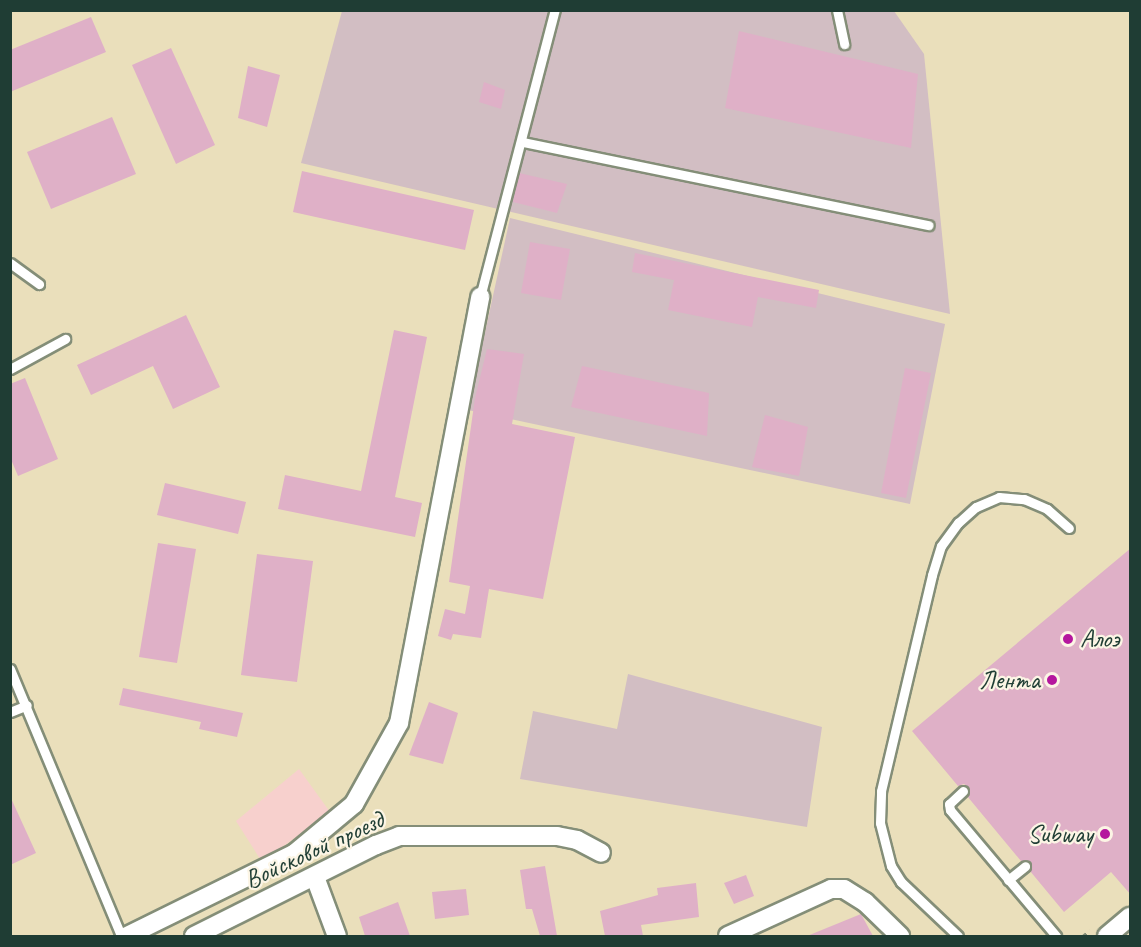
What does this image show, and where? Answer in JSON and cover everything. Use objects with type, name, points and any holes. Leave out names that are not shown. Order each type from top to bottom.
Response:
[{"type":"street","points":[[127,936],[294,854],[354,804],[399,723],[480,297]]},
{"type":"street","name":"Войсковой проезд","points":[[194,936],[376,845],[399,836],[557,836],[576,840],[602,853]]},
{"type":"street","points":[[315,877],[337,936]]},
{"type":"street","points":[[728,936],[831,889],[844,889],[865,902],[900,936]]},
{"type":"street","points":[[1107,936],[1131,917]]},
{"type":"lane","points":[[480,297],[523,142],[555,10]]},
{"type":"lane","points":[[837,10],[844,44]]},
{"type":"lane","points":[[523,142],[929,225]]},
{"type":"lane","points":[[10,263],[39,284]]},
{"type":"lane","points":[[10,369],[65,339]]},
{"type":"lane","points":[[958,936],[901,882],[888,858],[880,823],[881,791],[932,575],[941,546],[958,523],[976,507],[999,497],[1024,499],[1047,509],[1069,528]]},
{"type":"lane","points":[[10,669],[27,705],[121,936]]},
{"type":"lane","points":[[10,712],[27,705]]},
{"type":"lane","points":[[963,791],[949,804],[950,810],[1056,936]]},
{"type":"lane","points":[[1008,880],[1025,866]]},
{"type":"shaded area","points":[[342,11],[894,11],[924,54],[950,314],[301,163]]},
{"type":"shaded area","points":[[510,218],[945,324],[910,504],[468,410]]},
{"type":"shaded area","points":[[628,674],[822,727],[807,827],[520,779],[533,711],[617,729]]},
{"type":"shaded area","points":[[299,769],[330,812],[262,862],[236,821]]},
{"type":"building","points":[[91,17],[106,52],[10,92],[10,50]]},
{"type":"building","points":[[739,31],[918,74],[911,148],[725,108]]},
{"type":"building","points":[[171,48],[215,145],[176,164],[132,65]]},
{"type":"building","points":[[248,66],[280,75],[267,127],[238,118]]},
{"type":"building","points":[[484,82],[505,90],[501,109],[479,102]]},
{"type":"building","points":[[112,117],[136,174],[51,209],[27,152]]},
{"type":"building","points":[[302,171],[474,210],[465,250],[293,212]]},
{"type":"building","points":[[519,173],[567,184],[557,213],[513,202]]},
{"type":"building","points":[[530,242],[570,249],[561,300],[521,293]]},
{"type":"building","points":[[635,253],[819,290],[816,308],[758,297],[752,327],[668,310],[674,280],[632,272]]},
{"type":"building","points":[[186,315],[220,387],[173,409],[153,366],[91,395],[77,365]]},
{"type":"building","points":[[394,330],[427,337],[395,497],[422,503],[415,537],[278,509],[285,475],[361,491]]},
{"type":"building","points":[[487,349],[524,354],[512,424],[575,437],[543,599],[489,589],[481,638],[453,634],[451,640],[438,636],[445,609],[465,614],[470,586],[449,582],[475,398]]},
{"type":"building","points":[[582,366],[709,393],[707,436],[571,407]]},
{"type":"building","points":[[905,368],[931,373],[906,498],[881,493]]},
{"type":"building","points":[[25,378],[58,459],[18,476],[10,457],[10,384]]},
{"type":"building","points":[[765,415],[808,427],[799,476],[752,467]]},
{"type":"building","points":[[165,483],[246,502],[238,534],[157,515]]},
{"type":"building","points":[[158,543],[196,549],[177,663],[139,657]]},
{"type":"building","name":"Лента","points":[[1131,548],[1131,895],[1111,872],[1064,912],[1030,871],[1030,861],[1021,861],[967,796],[968,787],[964,784],[958,786],[912,731]]},
{"type":"building","points":[[257,554],[313,561],[297,682],[241,675]]},
{"type":"building","points":[[123,688],[243,713],[237,737],[199,729],[201,722],[119,705]]},
{"type":"building","points":[[429,702],[458,713],[443,764],[409,755]]},
{"type":"building","points":[[10,796],[36,853],[10,865]]},
{"type":"building","points":[[545,866],[557,936],[540,936],[532,909],[526,909],[520,870]]},
{"type":"building","points":[[746,875],[754,896],[734,904],[724,883]]},
{"type":"building","points":[[696,883],[699,917],[641,925],[643,936],[605,936],[600,911],[658,895],[657,888]]},
{"type":"building","points":[[466,889],[469,915],[435,919],[432,892]]},
{"type":"building","points":[[398,902],[410,936],[365,936],[359,917]]},
{"type":"building","points":[[861,914],[873,936],[807,936]]},
{"type":"place","name":"Алоэ","points":[[1068,639]]},
{"type":"place","name":"Лента","points":[[1052,680]]},
{"type":"place","name":"Subway","points":[[1105,834]]}]
